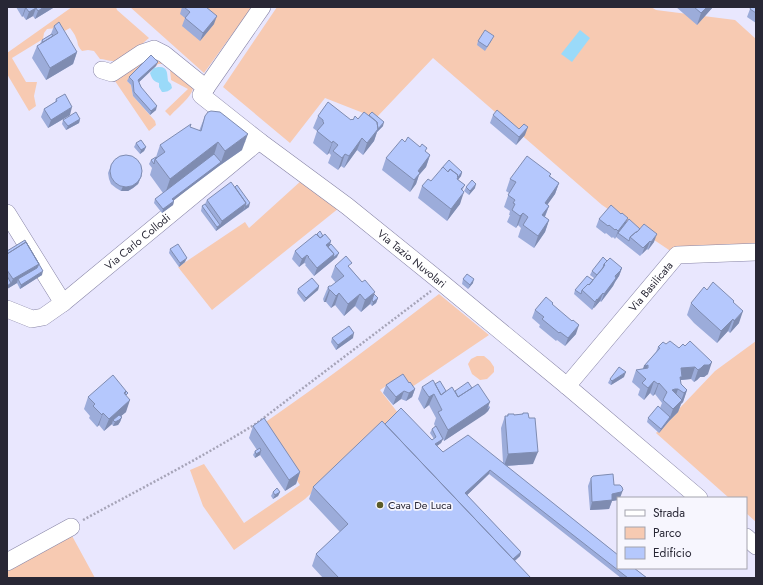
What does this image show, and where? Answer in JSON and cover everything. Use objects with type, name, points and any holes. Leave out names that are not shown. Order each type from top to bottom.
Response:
[{"type":"street","points":[[102,70],[112,73],[142,53],[154,49],[164,54],[206,88],[262,7]]},
{"type":"street","name":"Via Tazio Nuvolari","points":[[206,88],[201,95],[259,141],[347,206],[571,382],[698,497]]},
{"type":"street","name":"Via Carlo Collodi","points":[[7,309],[32,319],[43,317],[63,303],[259,141]]},
{"type":"street","points":[[7,213],[63,303]]},
{"type":"street","name":"Via Basilicata","points":[[571,382],[677,255],[756,252]]},
{"type":"street","points":[[7,562],[71,527]]},
{"type":"street","points":[[747,538],[756,546]]},
{"type":"path","points":[[71,527],[200,457],[257,423],[442,282]]},
{"type":"green space","points":[[72,7],[116,7],[117,10],[149,38],[128,56],[111,61],[100,59],[94,51],[82,51],[70,28],[61,33],[57,28],[47,29],[44,33],[43,39],[12,58],[26,82],[37,82],[34,96],[36,106],[29,111],[7,74],[7,53]]},
{"type":"green space","points":[[130,7],[252,7],[204,73]]},
{"type":"green space","points":[[277,7],[651,7],[656,10],[735,20],[756,39],[756,247],[672,252],[602,205],[433,58],[376,118],[325,98],[290,143],[223,87]]},
{"type":"green space","points":[[154,55],[193,88],[187,99],[170,116],[165,111],[188,89],[171,80],[170,70],[164,64],[158,64],[127,81],[131,85],[133,96],[155,121],[156,125],[149,131],[115,81],[140,60]]},
{"type":"green space","points":[[302,180],[339,208],[212,310],[178,267],[245,222],[249,228]]},
{"type":"green space","points":[[439,294],[489,335],[409,389],[401,376],[380,390],[398,413],[305,499],[234,550],[203,506],[190,470],[204,464],[244,523],[300,485],[260,426],[328,378]]},
{"type":"green space","points":[[756,341],[756,522],[747,514],[747,497],[728,497],[656,433],[715,371]]},
{"type":"green space","points":[[477,356],[484,356],[494,367],[494,372],[487,379],[480,380],[472,374],[468,364],[471,359]]},
{"type":"green space","points":[[71,534],[95,578],[7,578],[7,570]]},
{"type":"water","points":[[580,30],[590,38],[572,62],[561,54]]},
{"type":"water","points":[[154,68],[164,68],[167,73],[168,81],[172,88],[168,91],[162,92],[159,87],[159,83],[154,81],[151,77],[150,73]]},
{"type":"building","points":[[24,7],[44,7],[38,11],[36,8],[29,12]]},
{"type":"building","points":[[184,7],[206,7],[217,16],[203,33],[185,18],[190,12]]},
{"type":"building","points":[[694,7],[707,7],[701,13]]},
{"type":"building","points":[[751,7],[756,7],[756,13],[750,9]]},
{"type":"building","points":[[59,22],[77,52],[50,68],[37,46],[58,33],[54,26]]},
{"type":"building","points":[[485,30],[494,36],[487,47],[478,41]]},
{"type":"building","points":[[52,34],[53,36],[43,42],[42,40]]},
{"type":"building","points":[[151,55],[158,62],[138,80],[141,87],[157,106],[151,111],[134,92],[133,81],[129,77]]},
{"type":"building","points":[[65,94],[72,107],[51,120],[44,109]]},
{"type":"building","points":[[328,102],[351,120],[353,120],[355,116],[358,119],[364,112],[377,122],[378,129],[367,143],[362,138],[349,156],[345,154],[342,158],[333,151],[338,145],[333,141],[332,143],[317,131],[324,123],[318,116]]},
{"type":"building","points":[[497,110],[519,129],[524,124],[528,127],[519,137],[493,115]]},
{"type":"building","points":[[211,111],[220,112],[248,134],[225,151],[218,142],[170,179],[155,159],[165,152],[160,145],[191,124],[190,127],[201,131],[205,116]]},
{"type":"building","points":[[76,112],[80,119],[68,126],[63,120]]},
{"type":"building","points":[[372,112],[384,122],[378,129],[377,122],[369,115]]},
{"type":"building","points":[[408,137],[420,147],[422,144],[427,148],[425,151],[430,155],[418,171],[420,173],[414,180],[386,158],[402,139],[405,142]]},
{"type":"building","points":[[141,140],[146,147],[141,150],[136,143]]},
{"type":"building","points":[[214,154],[221,162],[172,199],[174,201],[163,209],[155,199]]},
{"type":"building","points":[[123,155],[129,155],[139,162],[142,171],[141,177],[135,184],[129,187],[123,187],[113,180],[110,174],[110,168],[117,158]]},
{"type":"building","points":[[527,156],[551,174],[549,176],[559,183],[545,203],[549,206],[542,215],[549,220],[538,236],[523,225],[528,217],[523,213],[520,216],[512,210],[515,200],[508,195],[516,182],[510,179]]},
{"type":"building","points":[[156,157],[157,158],[155,159],[154,164],[151,160]]},
{"type":"building","points":[[449,160],[462,172],[458,177],[458,175],[450,169],[448,172],[443,167],[441,169]]},
{"type":"building","points":[[443,167],[448,172],[450,169],[458,175],[457,179],[465,185],[461,189],[464,192],[451,209],[422,186],[428,179],[431,181]]},
{"type":"building","points":[[472,180],[476,184],[470,191],[466,187]]},
{"type":"building","points":[[231,182],[246,203],[222,221],[207,200]]},
{"type":"building","points":[[237,185],[250,203],[245,207],[246,203],[235,187]]},
{"type":"building","points":[[205,204],[220,225],[217,227],[202,206]]},
{"type":"building","points":[[611,205],[628,218],[618,231],[599,219]]},
{"type":"building","points":[[629,219],[640,229],[630,237],[629,241],[618,233]]},
{"type":"building","points":[[644,224],[657,234],[651,242],[650,241],[643,248],[630,237]]},
{"type":"building","points":[[320,231],[323,236],[320,238],[317,234]]},
{"type":"building","points":[[316,234],[320,238],[325,234],[331,241],[326,245],[334,254],[317,268],[307,255],[302,259],[295,251]]},
{"type":"building","points":[[25,240],[26,242],[7,254],[7,251]]},
{"type":"building","points":[[26,242],[39,264],[13,279],[7,270],[7,254]]},
{"type":"building","points":[[178,244],[187,258],[180,263],[170,249]]},
{"type":"building","points":[[331,244],[339,253],[333,258],[334,254],[328,247]]},
{"type":"building","points":[[346,256],[352,263],[348,266],[362,282],[365,280],[375,292],[365,300],[360,294],[348,304],[339,293],[336,296],[329,290],[328,287],[344,276],[335,266]]},
{"type":"building","points":[[603,257],[607,261],[597,275],[592,271]]},
{"type":"building","points":[[610,258],[622,268],[615,276],[616,278],[604,294],[603,293],[595,302],[582,290],[588,284],[589,285]]},
{"type":"building","points":[[39,264],[43,271],[21,285],[18,279],[37,268]]},
{"type":"building","points":[[467,274],[474,279],[470,285],[463,279]]},
{"type":"building","points":[[7,276],[11,283],[7,286]]},
{"type":"building","points":[[587,276],[593,280],[582,290],[581,294],[575,290]]},
{"type":"building","points":[[312,278],[319,286],[306,298],[298,289]]},
{"type":"building","points":[[713,282],[743,311],[734,321],[733,319],[721,331],[691,303],[704,287],[707,290]]},
{"type":"building","points":[[374,294],[378,298],[373,302],[372,300]]},
{"type":"building","points":[[546,297],[572,321],[573,320],[579,325],[568,338],[560,332],[559,333],[542,319],[544,317],[535,310]]},
{"type":"building","points":[[349,326],[354,333],[338,345],[332,338]]},
{"type":"building","points":[[670,341],[679,348],[683,344],[685,346],[690,341],[712,362],[709,365],[704,365],[698,370],[695,367],[681,368],[681,384],[687,390],[684,393],[678,389],[672,390],[682,400],[673,409],[663,400],[667,392],[659,383],[658,384],[654,381],[648,388],[642,383],[646,379],[636,370],[648,368],[648,365],[644,366],[660,348],[658,347],[663,342],[666,344]]},
{"type":"building","points":[[619,367],[626,372],[612,381],[610,379]]},
{"type":"building","points":[[403,374],[415,389],[409,393],[404,391],[396,397],[386,385]]},
{"type":"building","points":[[113,375],[126,391],[124,393],[130,400],[109,419],[103,413],[102,415],[93,406],[95,404],[88,397]]},
{"type":"building","points":[[433,380],[441,395],[452,387],[458,397],[478,384],[490,402],[448,430],[438,412],[442,410],[434,394],[429,397],[422,387]]},
{"type":"building","points":[[440,381],[446,391],[441,395],[435,384]]},
{"type":"building","points":[[468,382],[472,388],[458,397],[455,391]]},
{"type":"building","points":[[658,406],[670,417],[661,429],[648,418]]},
{"type":"building","points":[[401,408],[432,440],[436,437],[432,429],[436,426],[443,439],[435,444],[443,452],[468,435],[617,554],[617,569],[635,569],[647,578],[628,578],[490,470],[465,493],[521,552],[513,559],[385,424]]},
{"type":"building","points":[[528,413],[529,418],[535,418],[538,452],[508,454],[505,416],[508,416],[508,414],[514,415]]},
{"type":"building","points":[[119,415],[122,417],[115,422],[113,420]]},
{"type":"building","points":[[264,418],[300,472],[289,480],[253,426]]},
{"type":"building","name":"Cava De Luca","points":[[382,421],[531,578],[339,578],[316,554],[348,524],[313,487]]},
{"type":"building","points":[[260,448],[261,451],[256,454],[255,451]]},
{"type":"building","points":[[613,474],[614,485],[620,485],[623,490],[612,494],[612,500],[592,502],[591,478],[593,476]]},
{"type":"building","points":[[277,488],[280,492],[275,495],[273,492]]},
{"type":"place","name":"Cava De Luca","points":[[380,505]]}]
